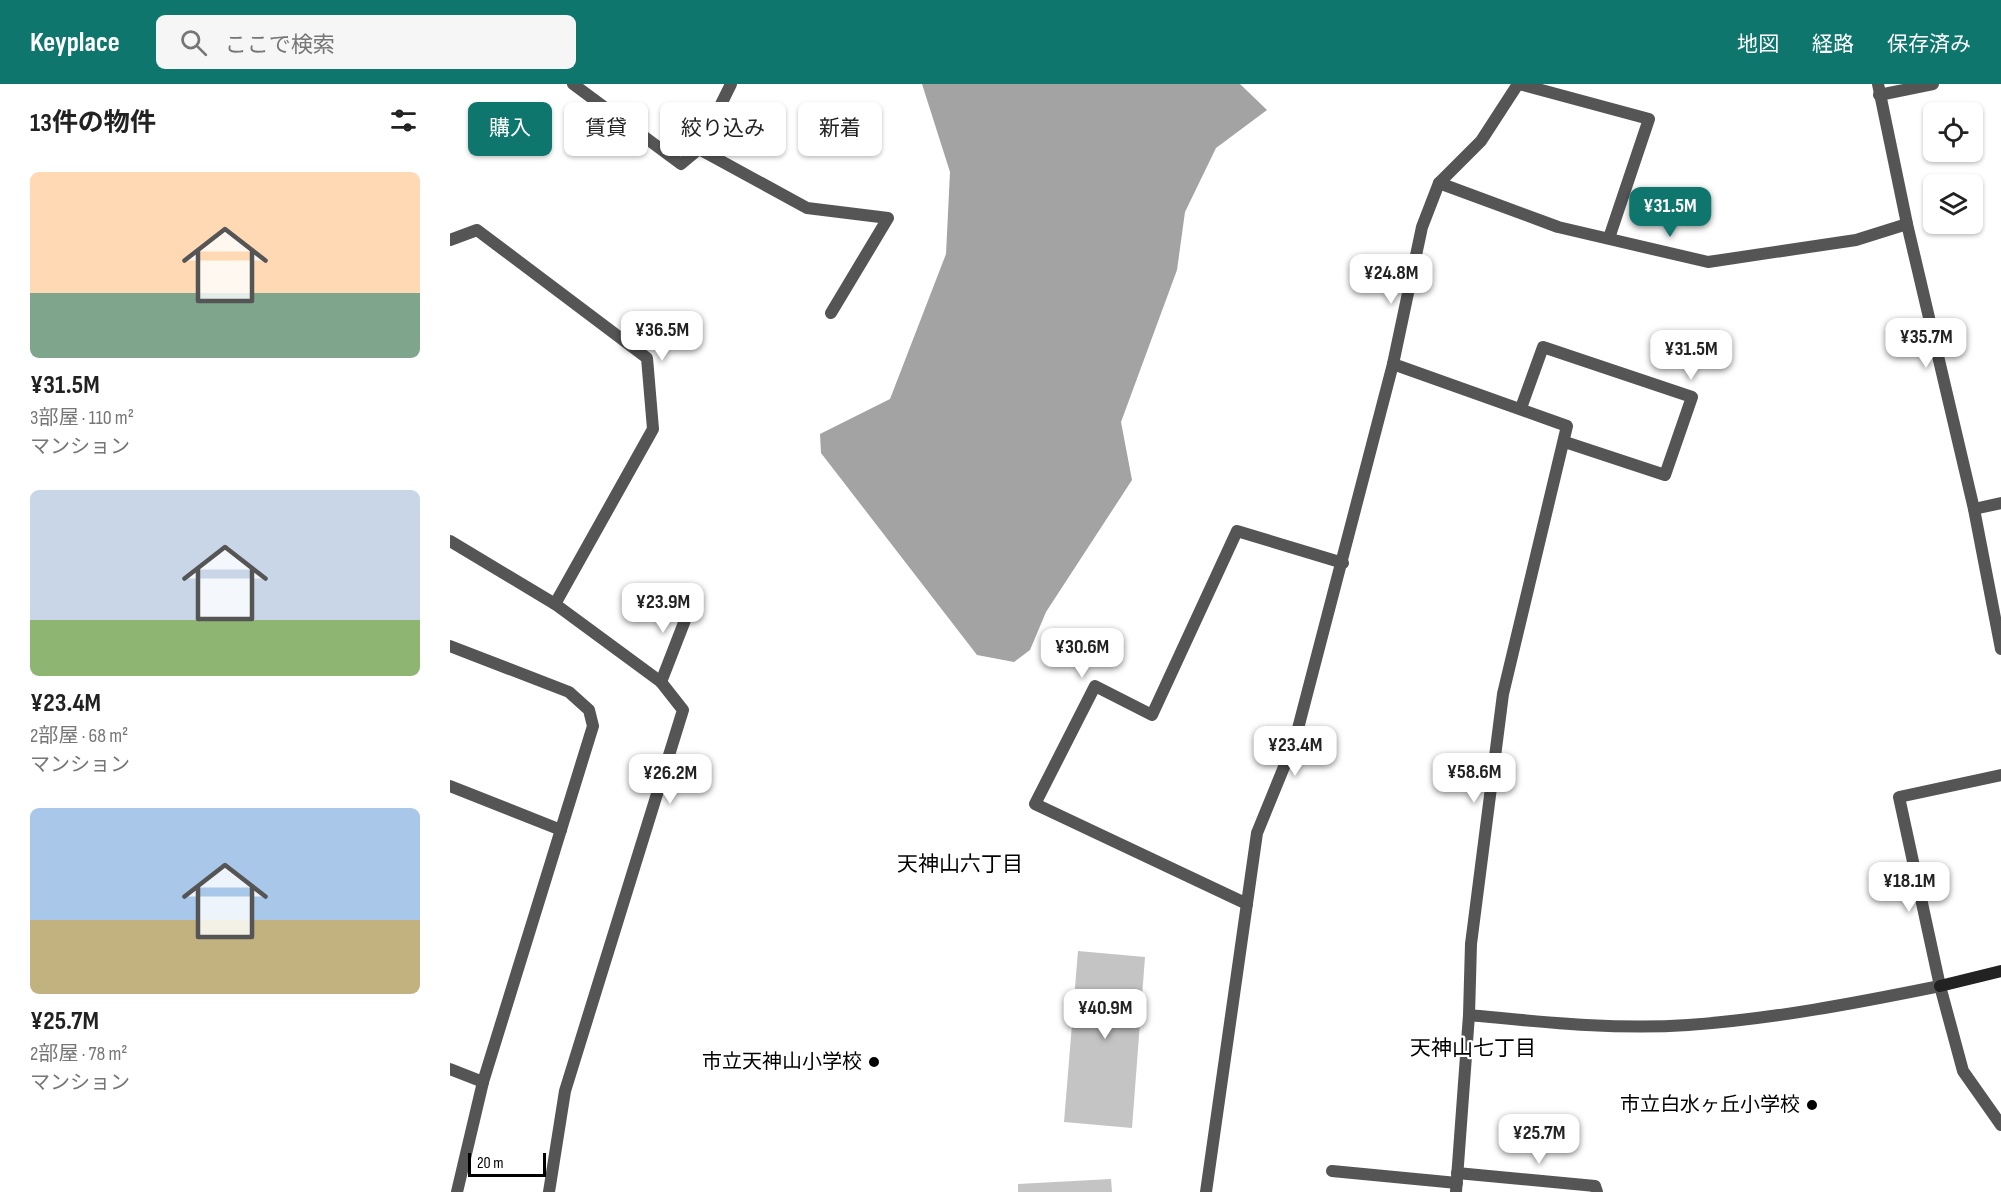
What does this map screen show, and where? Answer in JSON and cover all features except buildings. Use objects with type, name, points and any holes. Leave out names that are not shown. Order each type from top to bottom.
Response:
[{"type":"street","points":[[573,84],[660,148]]},
{"type":"street","points":[[722,102],[731,84]]},
{"type":"street","points":[[1206,1192],[1257,833],[1295,740],[1394,364],[1422,226],[1438,183],[1481,141],[1519,84],[1649,119],[1609,238]]},
{"type":"street","points":[[1933,84],[1879,89],[1907,224],[1974,509],[2001,650]]},
{"type":"street","points":[[670,156],[681,164],[691,156]]},
{"type":"street","points":[[712,156],[807,208],[888,218],[831,313]]},
{"type":"street","points":[[1438,183],[1558,227],[1708,262],[1856,240],[1907,224]]},
{"type":"street","points":[[450,240],[477,230],[647,358],[653,429],[555,604]]},
{"type":"street","points":[[1521,408],[1544,347],[1692,397],[1665,475],[1565,442]]},
{"type":"street","points":[[1394,364],[1567,426],[1503,694],[1471,944],[1469,1016],[1457,1183]]},
{"type":"street","points":[[1974,509],[2001,503]]},
{"type":"street","points":[[1247,904],[1035,804],[1095,686],[1152,715],[1237,531],[1343,563]]},
{"type":"street","points":[[450,542],[555,604],[661,682],[683,710],[566,1090],[549,1192]]},
{"type":"street","points":[[661,682],[693,597]]},
{"type":"street","points":[[450,646],[569,692],[589,710],[593,726],[483,1082],[457,1192]]},
{"type":"street","points":[[2001,775],[1899,797],[1940,986],[1963,1071],[2001,1125]]},
{"type":"street","points":[[450,786],[561,830]]},
{"type":"street","points":[[1469,1016],[1574,1025],[1687,1025],[1808,1012],[1940,986],[2001,971]]},
{"type":"street","points":[[450,1069],[483,1082]]},
{"type":"street","points":[[1332,1171],[1457,1183],[1595,1186],[1597,1192]]},
{"type":"shaded area","points":[[922,84],[1240,84],[1267,110],[1216,148],[1185,212],[1177,270],[1121,422],[1132,480],[1046,612],[1030,650],[1014,662],[977,655],[821,453],[820,434],[890,399],[946,254],[950,172]]},
{"type":"place","name":"市立天神山小学校","points":[[874,1062]]},
{"type":"place","name":"市立白水ヶ丘小学校","points":[[1812,1105]]},
{"type":"district","name":"天神山六丁目","points":[[960,864]]},
{"type":"district","name":"天神山七丁目","points":[[1473,1048]]}]
